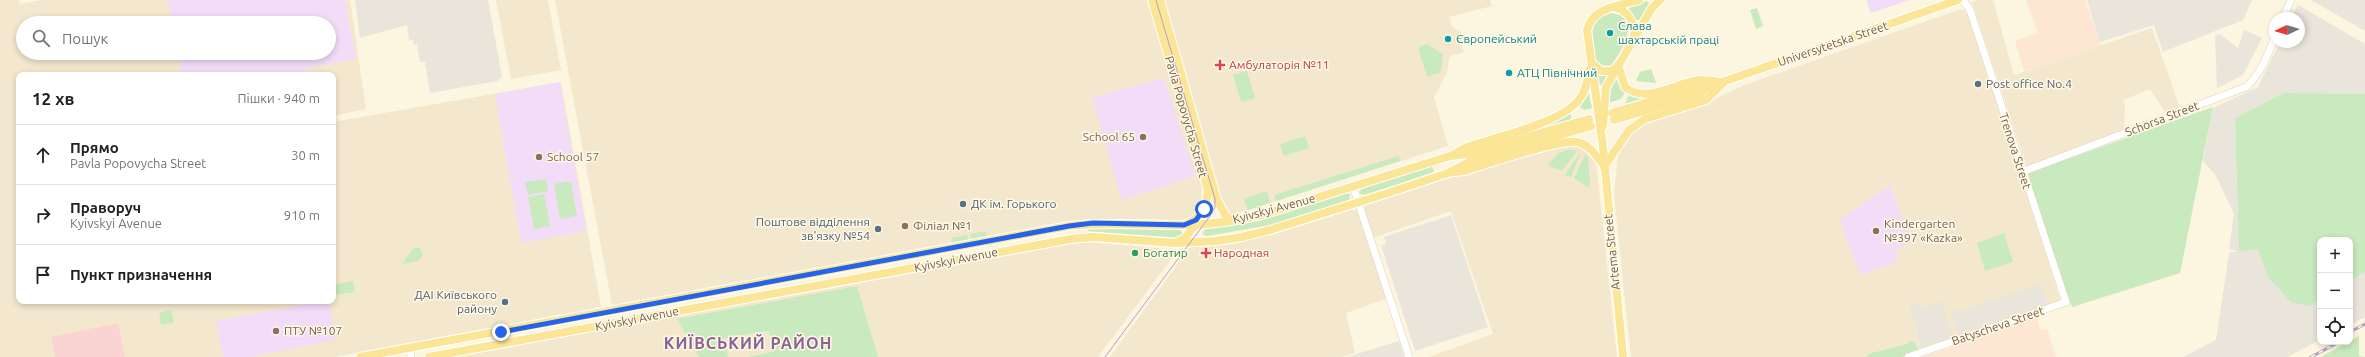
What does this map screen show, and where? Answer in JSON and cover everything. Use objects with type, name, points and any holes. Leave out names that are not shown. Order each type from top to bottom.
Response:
[{"type":"main road","name":"Pavla Popovycha Street","points":[[1152,0],[1208,190],[1208,201],[1204,209],[1196,220],[1184,225]]},
{"type":"main road","name":"Pavla Popovycha Street","points":[[1160,0],[1221,210],[1227,218],[1236,220]]},
{"type":"main road","name":"Artema Street","points":[[1623,357],[1602,147],[1587,30],[1590,20],[1598,12],[1639,0]]},
{"type":"main road","name":"Artema Street","points":[[1602,147],[1605,92],[1617,67],[1634,38],[1652,8],[1660,0]]},
{"type":"main road","name":"Universytetska Street","points":[[1613,116],[1700,94],[1708,87],[1958,0]]},
{"type":"main road","points":[[1614,7],[1622,10],[1628,15],[1634,31],[1634,38]]},
{"type":"main road","points":[[1450,156],[1466,147],[1551,119],[1566,112],[1582,94],[1588,77],[1590,49]]},
{"type":"main road","points":[[1592,63],[1601,71],[1610,71],[1617,67],[1625,86],[1638,94],[1650,94],[1700,80],[1724,82]]},
{"type":"main road","points":[[1700,80],[1706,82],[1708,87]]},
{"type":"main road","points":[[1448,172],[1465,171],[1566,142],[1586,145],[1592,149],[1604,167],[1616,146],[1629,130],[1645,119],[1706,100],[1724,82]]},
{"type":"main road","name":"Kyivskyi Avenue","points":[[360,357],[1069,226],[1089,224],[1196,225],[1236,220],[1450,156],[1468,154],[1590,123],[1471,161],[1448,172],[1358,202],[1270,230],[1242,237],[1216,241],[1176,243],[1084,238],[1070,239],[429,357]]},
{"type":"main road","points":[[1176,243],[1185,238],[1206,213],[1213,186]]},
{"type":"main road","points":[[1084,238],[1084,230],[1089,224]]},
{"type":"main road","points":[[1069,226],[1077,230],[1077,233],[1070,239]]},
{"type":"street","name":"Trenova Street","points":[[1963,0],[1970,10],[2066,302]]},
{"type":"street","points":[[2286,12],[2291,0]]},
{"type":"street","name":"Schorsa Street","points":[[2022,172],[2246,87],[2254,80],[2261,69],[2270,48]]},
{"type":"street","points":[[1353,186],[1409,357]]},
{"type":"street","name":"Batyscheva Street","points":[[1908,357],[2066,302]]},
{"type":"street","points":[[410,348],[411,357]]},
{"type":"shaded area","points":[[0,0],[19,0],[20,4],[43,0],[350,0],[366,109],[336,115],[336,72],[16,72],[16,304],[336,304],[336,121],[561,82],[601,307],[335,357],[0,357]]},
{"type":"shaded area","points":[[168,0],[345,0],[356,59],[307,68],[307,72],[181,72],[179,60],[336,60],[336,16],[171,16]]},
{"type":"shaded area","points":[[355,0],[488,0],[502,77],[498,81],[430,93],[425,62],[420,62],[417,44],[414,45],[413,40],[409,41],[407,25],[360,38]]},
{"type":"shaded area","points":[[496,0],[548,0],[561,70],[511,79]]},
{"type":"shaded area","points":[[555,0],[1148,0],[1202,185],[1201,200],[1193,217],[1188,220],[1121,219],[1070,222],[612,305]]},
{"type":"shaded area","points":[[1160,0],[1490,0],[1492,6],[1449,17],[1452,27],[1464,34],[1460,42],[1464,52],[1450,56],[1447,72],[1434,97],[1448,146],[1229,216],[1225,214]]},
{"type":"shaded area","points":[[1866,0],[1909,0],[1871,13]]},
{"type":"shaded area","points":[[1978,0],[1993,0],[2014,75],[2152,28],[2180,108],[2165,112],[2150,89],[2123,100],[2125,105],[2124,131],[2027,167],[1972,2]]},
{"type":"shaded area","points":[[2026,0],[2085,0],[2101,45],[2024,71],[2015,41],[2038,33]]},
{"type":"shaded area","points":[[2087,0],[2252,0],[2243,20],[2163,52],[2154,25],[2100,42]]},
{"type":"shaded area","points":[[2311,0],[2365,0],[2365,31]]},
{"type":"shaded area","points":[[2298,5],[2365,44],[2365,94],[2284,93],[2235,118],[2239,250],[2258,249],[2267,276],[2310,306],[2317,301],[2317,342],[2287,357],[2183,357],[2216,340],[2229,253],[2238,251],[2229,249],[2234,214],[2216,176],[2203,161],[2213,108],[2258,87],[2277,48],[2305,48],[2305,12],[2294,12]]},
{"type":"shaded area","points":[[1958,10],[1965,10],[1970,17],[2061,302],[1903,357],[1631,357],[1614,195],[1618,155],[1631,132],[1655,119],[1710,101],[1747,84]]},
{"type":"shaded area","points":[[2244,30],[2262,38],[2243,75],[2217,88],[2215,36],[2220,34],[2238,48]]},
{"type":"shaded area","name":"School 65","points":[[1164,78],[1195,176],[1122,200],[1092,98]]},
{"type":"shaded area","name":"School 57","points":[[560,82],[586,231],[521,243],[495,94]]},
{"type":"shaded area","points":[[1567,144],[1583,147],[1591,153],[1596,162],[1617,357],[1429,357],[1493,334],[1451,211],[1373,238],[1364,206],[1465,173]]},
{"type":"shaded area","name":"Kindergarten №397 «Kazka»","points":[[1890,185],[1911,242],[1897,249],[1897,262],[1860,275],[1840,220]]},
{"type":"shaded area","points":[[1351,210],[1356,210],[1359,213],[1388,298],[1346,313],[1355,353],[1341,357],[1110,357],[1190,247],[1211,246],[1272,235]]},
{"type":"shaded area","points":[[1451,215],[1488,327],[1415,351],[1381,245],[1386,244],[1384,237]]},
{"type":"shaded area","points":[[1087,242],[1178,250],[1098,357],[454,357],[1072,243]]},
{"type":"shaded area","points":[[2365,272],[2365,317],[2353,323],[2353,309],[2353,279]]},
{"type":"shaded area","points":[[2040,284],[2048,304],[1958,334],[1951,311],[1957,309],[1958,312]]},
{"type":"shaded area","points":[[1942,301],[1953,337],[1922,347],[1909,305],[1918,302],[1920,308]]},
{"type":"shaded area","name":"ПТУ №107","points":[[307,304],[330,304],[336,340],[249,357],[223,357],[216,321]]},
{"type":"shaded area","points":[[2036,317],[2041,331],[2047,329],[2056,357],[1922,357]]},
{"type":"shaded area","points":[[118,323],[125,357],[55,357],[51,337]]},
{"type":"shaded area","points":[[1399,341],[1404,357],[1349,357],[1357,354]]},
{"type":"green space","points":[[1647,1],[1650,4],[1639,20],[1636,20],[1628,7]]},
{"type":"green space","points":[[1757,8],[1763,26],[1756,29],[1750,10]]},
{"type":"green space","points":[[1610,13],[1621,15],[1626,20],[1628,34],[1625,43],[1612,65],[1604,66],[1599,63],[1595,57],[1592,34],[1596,20]]},
{"type":"green space","points":[[1427,44],[1443,54],[1441,72],[1427,77],[1418,47]]},
{"type":"green space","points":[[1651,69],[1656,83],[1636,81],[1640,72]]},
{"type":"green space","points":[[1247,71],[1255,98],[1241,102],[1233,75]]},
{"type":"green space","points":[[1596,73],[1607,75],[1602,85],[1598,85]]},
{"type":"green space","points":[[1616,79],[1625,92],[1621,99],[1608,103],[1608,92]]},
{"type":"green space","points":[[1699,82],[1624,106],[1629,95],[1647,98]]},
{"type":"green space","points":[[2284,93],[2365,94],[2365,272],[2353,279],[2353,237],[2317,237],[2317,301],[2310,306],[2291,302],[2267,276],[2258,249],[2239,251],[2235,118]]},
{"type":"green space","points":[[1589,94],[1592,108],[1584,110],[1578,106]]},
{"type":"green space","points":[[2213,107],[2180,273],[2072,307],[2057,266],[2028,173]]},
{"type":"green space","points":[[1570,113],[1572,121],[1480,147],[1556,121]]},
{"type":"green space","points":[[1305,136],[1309,148],[1284,156],[1280,144]]},
{"type":"green space","points":[[1571,149],[1577,151],[1562,171],[1548,165],[1558,153]]},
{"type":"green space","points":[[1581,152],[1571,177],[1566,176],[1565,174]]},
{"type":"green space","points":[[1585,155],[1588,157],[1590,182],[1588,188],[1574,178]]},
{"type":"green space","points":[[1399,156],[1400,161],[1276,201],[1274,195]]},
{"type":"green space","points":[[1432,166],[1434,172],[1365,195],[1360,194],[1361,188]]},
{"type":"green space","points":[[546,179],[548,191],[528,195],[525,182]]},
{"type":"green space","points":[[571,181],[577,216],[560,219],[554,184]]},
{"type":"green space","points":[[1267,191],[1270,203],[1248,210],[1244,199]]},
{"type":"green space","points":[[1346,193],[1350,194],[1349,200],[1271,225],[1207,236],[1202,234],[1205,229],[1262,219]]},
{"type":"green space","points":[[544,194],[550,226],[534,229],[528,197]]},
{"type":"green space","points":[[1117,228],[1180,230],[1184,235],[1180,238],[1087,231],[1090,229]]},
{"type":"green space","points":[[986,231],[987,237],[971,240],[970,234]]},
{"type":"green space","points":[[2004,233],[2013,262],[1985,271],[1977,243]]},
{"type":"green space","points":[[967,235],[968,240],[952,243],[951,238]]},
{"type":"green space","points":[[419,247],[423,254],[419,261],[402,264],[413,249]]},
{"type":"green space","points":[[353,281],[355,292],[336,295],[336,284]]},
{"type":"green space","points":[[857,286],[878,357],[747,357],[773,352],[769,331],[724,338],[728,357],[699,357],[677,319]]},
{"type":"green space","points":[[171,310],[174,322],[161,325],[159,313]]},
{"type":"green space","points":[[2359,336],[2359,356],[2364,357],[2321,357],[2343,345],[2353,345],[2353,339]]},
{"type":"green space","points":[[1911,341],[1915,342],[1918,350],[1902,357],[1866,357],[1868,354],[1907,344]]},
{"type":"tram line","points":[[1105,357],[1210,216],[1215,207],[1215,199],[1156,0]]},
{"type":"railway","points":[[2353,330],[2365,324]]},
{"type":"railway","points":[[2311,357],[2333,345]]},
{"type":"place","name":"Слава шахтарській праці","points":[[1610,33]]},
{"type":"place","name":"Європейський","points":[[1448,39]]},
{"type":"place","name":"Амбулаторія №11","points":[[1220,65]]},
{"type":"place","name":"АТЦ Північний","points":[[1509,73]]},
{"type":"place","name":"Post office No.4","points":[[1978,84]]},
{"type":"place","name":"School 65","points":[[1143,137]]},
{"type":"place","name":"School 57","points":[[539,157]]},
{"type":"place","name":"ДК ім. Горького","points":[[963,204]]},
{"type":"place","name":"Філіал №1","points":[[905,226]]},
{"type":"place","name":"Поштове відділення зв'язку №54","points":[[878,229]]},
{"type":"place","name":"Kindergarten №397 «Kazka»","points":[[1876,231]]},
{"type":"place","name":"Богатир","points":[[1135,253]]},
{"type":"place","name":"Народная","points":[[1206,253]]},
{"type":"place","name":"ДАІ Київського району","points":[[505,302]]},
{"type":"place","name":"ПТУ №107","points":[[276,331]]},
{"type":"district","name":"КИЇВСЬКИЙ РАЙОН","points":[[748,343]]},
{"type":"route","points":[[501,332],[1069,226],[1093,223],[1184,225],[1196,220],[1204,209]]}]
